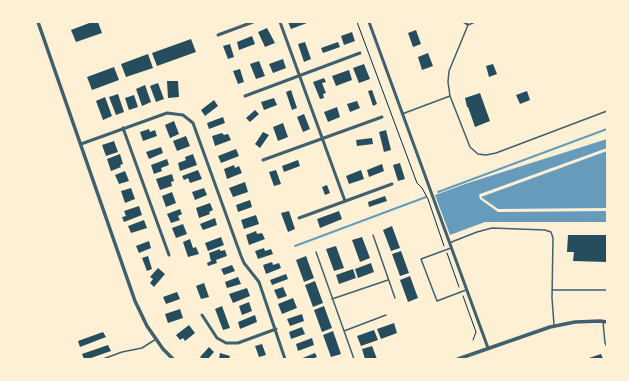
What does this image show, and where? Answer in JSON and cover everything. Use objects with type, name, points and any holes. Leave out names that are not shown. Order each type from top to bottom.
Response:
[{"type":"street","points":[[38,22],[135,301],[147,326],[163,349],[173,359]]},
{"type":"street","points":[[218,34],[253,22]]},
{"type":"street","points":[[280,22],[345,201]]},
{"type":"street","points":[[368,22],[488,348]]},
{"type":"street","points":[[245,96],[360,54]]},
{"type":"street","points":[[81,144],[167,113],[183,115],[193,123],[240,256],[259,282],[285,359]]},
{"type":"street","points":[[263,160],[382,117]]},
{"type":"street","points":[[124,128],[169,255]]},
{"type":"street","points":[[299,218],[392,184]]},
{"type":"street","points":[[202,315],[217,338],[226,342],[238,343],[276,329]]},
{"type":"street","points":[[458,359],[554,327],[575,322],[605,322]]},
{"type":"lane","points":[[463,22],[475,22]]},
{"type":"lane","points":[[468,23],[449,71],[448,82],[450,96],[470,147],[478,154],[486,155],[607,112]]},
{"type":"lane","points":[[402,114],[450,96]]},
{"type":"lane","points":[[449,242],[492,228],[545,230],[551,232],[553,238],[552,290],[554,327]]},
{"type":"lane","points":[[373,235],[395,298]]},
{"type":"lane","points":[[451,248],[421,259],[437,301],[467,290]]},
{"type":"lane","points":[[316,252],[354,359]]},
{"type":"lane","points":[[332,299],[388,280]]},
{"type":"lane","points":[[552,290],[607,290]]},
{"type":"lane","points":[[344,331],[386,315]]},
{"type":"lane","points":[[605,322],[605,344],[607,347]]},
{"type":"lane","points":[[104,359],[122,352],[142,348],[156,339]]},
{"type":"path","points":[[357,22],[417,184],[422,188],[428,199],[476,332],[473,340]]},
{"type":"water","points":[[607,139],[607,148],[480,194],[479,196],[480,199],[498,212],[607,211],[607,222],[485,222],[450,235],[435,195]]},
{"type":"water","points":[[607,151],[607,208],[498,209],[481,197]]},
{"type":"building","points":[[92,22],[98,22],[102,33],[76,42],[71,30]]},
{"type":"building","points":[[288,22],[307,22],[307,23],[291,29]]},
{"type":"building","points":[[267,28],[275,43],[265,47],[258,32]]},
{"type":"building","points":[[416,30],[421,44],[413,47],[408,33]]},
{"type":"building","points":[[352,32],[355,41],[344,45],[341,36]]},
{"type":"building","points":[[252,36],[255,44],[239,50],[237,42]]},
{"type":"building","points":[[191,39],[196,52],[157,66],[152,53]]},
{"type":"building","points":[[305,42],[311,59],[304,62],[298,44]]},
{"type":"building","points":[[338,42],[340,47],[323,53],[321,48]]},
{"type":"building","points":[[230,44],[234,57],[228,59],[223,46]]},
{"type":"building","points":[[428,53],[433,66],[422,70],[418,57]]},
{"type":"building","points":[[148,54],[153,68],[126,77],[121,64]]},
{"type":"building","points":[[283,59],[286,68],[273,73],[269,64]]},
{"type":"building","points":[[259,61],[265,76],[256,79],[250,64]]},
{"type":"building","points":[[364,64],[370,79],[359,83],[353,68]]},
{"type":"building","points":[[493,64],[497,74],[489,77],[486,66]]},
{"type":"building","points":[[114,67],[119,80],[92,90],[87,77]]},
{"type":"building","points":[[240,69],[244,82],[238,84],[233,71]]},
{"type":"building","points":[[349,70],[352,80],[336,86],[332,76]]},
{"type":"building","points":[[324,78],[326,82],[322,83],[326,93],[323,94],[324,98],[320,99],[313,82]]},
{"type":"building","points":[[167,81],[178,81],[179,97],[168,98]]},
{"type":"building","points":[[158,83],[164,99],[156,102],[150,86]]},
{"type":"building","points":[[145,85],[151,102],[142,106],[136,89]]},
{"type":"building","points":[[291,90],[297,108],[292,110],[286,92]]},
{"type":"building","points":[[372,90],[377,104],[373,106],[368,91]]},
{"type":"building","points":[[527,91],[530,100],[520,104],[516,95]]},
{"type":"building","points":[[480,93],[490,121],[475,127],[465,98]]},
{"type":"building","points":[[118,94],[124,112],[116,115],[109,97]]},
{"type":"building","points":[[134,95],[138,107],[129,110],[125,98]]},
{"type":"building","points":[[105,97],[112,116],[103,120],[96,101]]},
{"type":"building","points":[[274,98],[277,105],[264,110],[261,102]]},
{"type":"building","points":[[214,100],[218,106],[205,116],[201,110]]},
{"type":"building","points":[[357,101],[360,108],[350,112],[347,104]]},
{"type":"building","points":[[337,107],[340,117],[328,122],[324,112]]},
{"type":"building","points":[[255,110],[259,114],[250,122],[246,118]]},
{"type":"building","points":[[304,114],[310,129],[303,132],[297,117]]},
{"type":"building","points":[[223,117],[225,123],[209,129],[207,123]]},
{"type":"building","points":[[174,121],[179,134],[170,138],[165,125]]},
{"type":"building","points":[[283,123],[288,137],[278,141],[273,127]]},
{"type":"building","points":[[149,129],[150,132],[155,130],[157,136],[143,141],[140,132]]},
{"type":"building","points":[[386,130],[391,150],[384,152],[379,132]]},
{"type":"building","points":[[263,132],[269,135],[260,148],[255,144]]},
{"type":"building","points":[[222,133],[224,135],[228,134],[231,140],[215,146],[212,136]]},
{"type":"building","points":[[186,136],[190,146],[177,151],[173,141]]},
{"type":"building","points":[[372,138],[373,144],[357,146],[356,140]]},
{"type":"building","points":[[114,141],[118,152],[106,156],[102,145]]},
{"type":"building","points":[[161,147],[163,153],[149,159],[146,152]]},
{"type":"building","points":[[236,149],[239,156],[221,163],[218,156]]},
{"type":"building","points":[[120,154],[123,164],[120,165],[121,167],[111,171],[107,159]]},
{"type":"building","points":[[193,154],[197,165],[180,171],[178,163],[186,160],[185,157]]},
{"type":"building","points":[[167,159],[169,165],[161,168],[162,171],[154,174],[151,165]]},
{"type":"building","points":[[298,160],[300,166],[284,172],[282,166]]},
{"type":"building","points":[[400,163],[405,179],[398,181],[393,165]]},
{"type":"building","points":[[382,164],[384,171],[369,177],[367,170]]},
{"type":"building","points":[[234,165],[235,168],[239,166],[242,173],[227,179],[224,169]]},
{"type":"building","points":[[198,170],[202,179],[190,183],[188,178],[184,180],[182,176]]},
{"type":"building","points":[[276,170],[281,184],[274,186],[269,172]]},
{"type":"building","points":[[361,170],[364,179],[349,184],[346,176]]},
{"type":"building","points":[[125,171],[129,181],[119,184],[115,175]]},
{"type":"building","points":[[172,174],[174,181],[171,182],[172,186],[160,190],[156,179]]},
{"type":"building","points":[[245,182],[248,192],[233,197],[229,188]]},
{"type":"building","points":[[327,185],[330,193],[325,195],[322,187]]},
{"type":"building","points":[[131,188],[135,199],[125,203],[121,191]]},
{"type":"building","points":[[204,188],[207,195],[195,200],[192,192]]},
{"type":"building","points":[[172,192],[176,203],[166,207],[162,196]]},
{"type":"building","points":[[385,196],[387,201],[369,207],[368,202]]},
{"type":"building","points":[[250,200],[252,207],[238,212],[236,205]]},
{"type":"building","points":[[210,203],[213,210],[209,212],[210,214],[199,218],[196,208]]},
{"type":"building","points":[[139,206],[142,215],[124,222],[122,217],[126,216],[124,211]]},
{"type":"building","points":[[180,209],[182,214],[178,216],[180,220],[171,223],[167,214]]},
{"type":"building","points":[[289,211],[295,229],[288,232],[281,213]]},
{"type":"building","points":[[339,211],[342,219],[320,228],[317,219]]},
{"type":"building","points":[[256,215],[259,224],[244,229],[241,220]]},
{"type":"building","points":[[215,218],[217,225],[203,230],[200,224]]},
{"type":"building","points":[[144,220],[147,228],[131,233],[128,226]]},
{"type":"building","points":[[183,224],[187,234],[176,238],[172,228]]},
{"type":"building","points":[[392,226],[400,248],[391,251],[383,230]]},
{"type":"building","points":[[256,231],[257,234],[262,233],[265,239],[249,245],[246,235]]},
{"type":"building","points":[[568,235],[607,235],[607,262],[573,261],[574,252],[567,252]]},
{"type":"building","points":[[221,237],[224,245],[208,251],[205,243]]},
{"type":"building","points":[[362,237],[370,258],[360,262],[352,240]]},
{"type":"building","points":[[190,239],[193,248],[196,247],[199,254],[188,257],[183,242]]},
{"type":"building","points":[[149,241],[151,248],[139,253],[136,246]]},
{"type":"building","points":[[336,246],[344,268],[334,271],[326,249]]},
{"type":"building","points":[[264,248],[265,251],[271,249],[273,254],[258,259],[255,251]]},
{"type":"building","points":[[220,249],[220,251],[225,250],[227,256],[216,260],[217,263],[208,266],[207,263],[211,261],[209,253]]},
{"type":"building","points":[[401,251],[409,273],[400,276],[392,254]]},
{"type":"building","points":[[148,256],[152,269],[147,271],[142,258]]},
{"type":"building","points":[[306,256],[314,278],[304,282],[296,260]]},
{"type":"building","points":[[272,262],[273,265],[279,263],[281,268],[266,274],[263,265]]},
{"type":"building","points":[[371,263],[374,272],[358,278],[355,269]]},
{"type":"building","points":[[232,265],[235,271],[224,275],[221,269]]},
{"type":"building","points":[[158,268],[165,274],[154,287],[150,283],[153,279],[150,277]]},
{"type":"building","points":[[353,269],[356,278],[339,284],[336,275]]},
{"type":"building","points":[[286,274],[288,279],[272,285],[270,280]]},
{"type":"building","points":[[410,276],[418,298],[408,302],[400,280]]},
{"type":"building","points":[[238,277],[241,284],[227,288],[225,282]]},
{"type":"building","points":[[315,281],[323,303],[313,307],[305,285]]},
{"type":"building","points":[[204,283],[209,297],[201,299],[196,286]]},
{"type":"building","points":[[283,287],[287,296],[278,299],[274,290]]},
{"type":"building","points":[[247,288],[250,296],[233,303],[229,294]]},
{"type":"building","points":[[177,292],[180,299],[166,304],[163,297]]},
{"type":"building","points":[[293,298],[297,308],[282,314],[278,304]]},
{"type":"building","points":[[249,302],[252,311],[242,315],[239,306]]},
{"type":"building","points":[[222,306],[230,328],[223,330],[215,309]]},
{"type":"building","points":[[324,306],[332,328],[322,332],[314,310]]},
{"type":"building","points":[[180,309],[183,318],[168,323],[165,314]]},
{"type":"building","points":[[302,314],[304,321],[290,326],[287,319]]},
{"type":"building","points":[[255,315],[257,322],[240,329],[238,322]]},
{"type":"building","points":[[394,323],[397,333],[381,339],[377,329]]},
{"type":"building","points":[[189,325],[195,333],[185,341],[183,338],[180,340],[176,335]]},
{"type":"building","points":[[302,327],[305,334],[291,339],[289,332]]},
{"type":"building","points":[[374,330],[378,340],[361,346],[357,336]]},
{"type":"building","points":[[333,331],[341,354],[331,357],[323,335]]},
{"type":"building","points":[[103,332],[106,337],[80,347],[78,341]]},
{"type":"building","points":[[312,338],[314,345],[298,351],[296,344]]},
{"type":"building","points":[[262,344],[266,355],[259,357],[255,346]]},
{"type":"building","points":[[108,345],[111,351],[84,359],[82,354]]},
{"type":"building","points":[[372,346],[377,359],[365,359],[362,349]]},
{"type":"building","points":[[209,347],[214,352],[208,359],[202,359],[200,357]]},
{"type":"building","points":[[220,353],[230,356],[229,359],[219,359]]},
{"type":"building","points":[[315,353],[317,357],[312,359],[300,359]]},
{"type":"building","points":[[601,354],[603,359],[586,359]]},
{"type":"waterway","points":[[438,192],[607,129]]},
{"type":"waterway","points":[[295,246],[426,197]]}]
